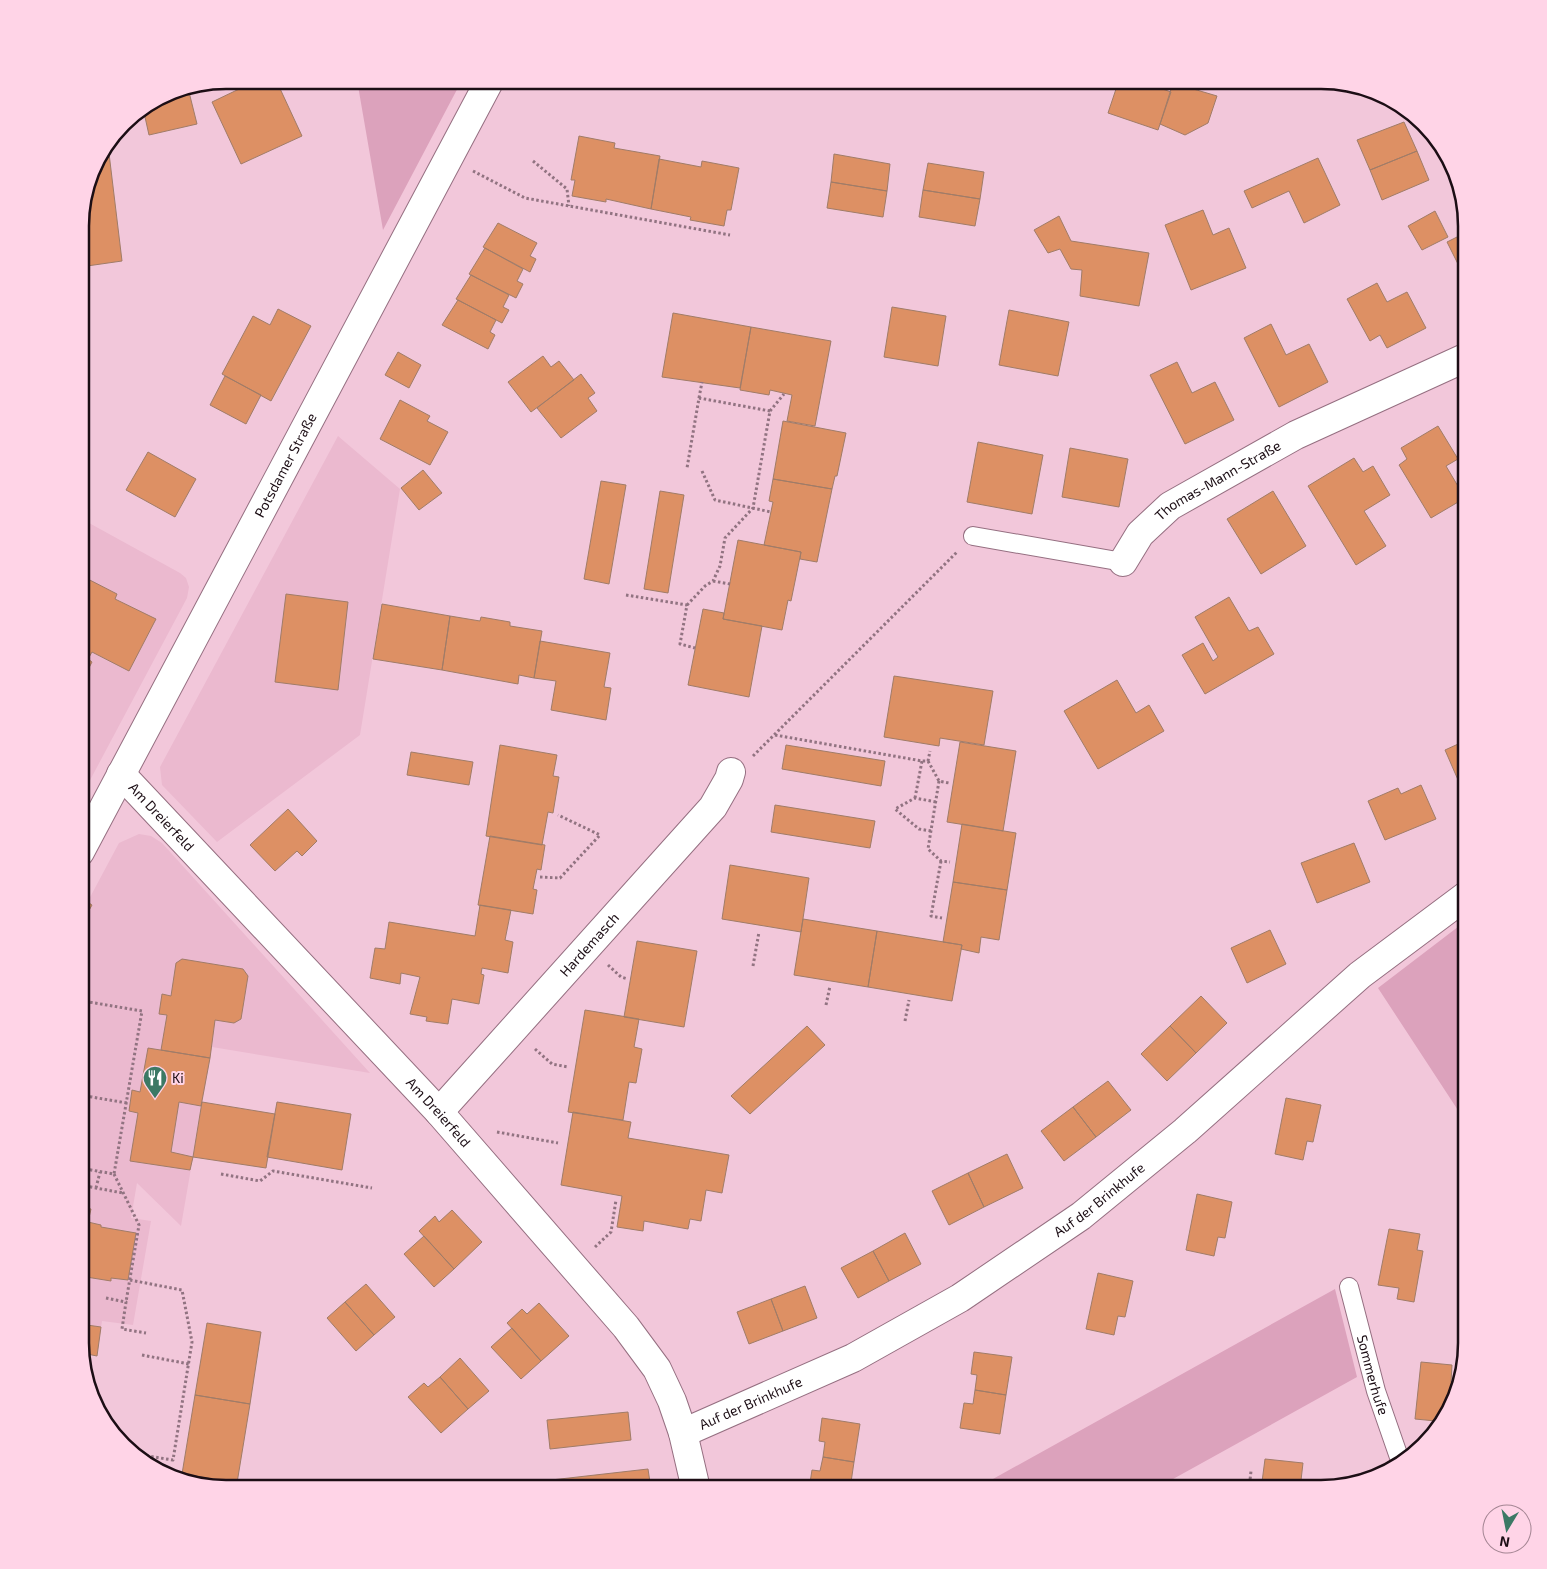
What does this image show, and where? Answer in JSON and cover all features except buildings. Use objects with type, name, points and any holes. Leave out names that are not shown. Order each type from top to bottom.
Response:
[{"type":"street","name":"Potsdamer Straße","points":[[89,835],[485,89]]},
{"type":"street","name":"Thomas-Mann-Straße","points":[[1123,562],[1140,534],[1170,506],[1296,435],[1458,361]]},
{"type":"street","name":"Am Dreierfeld","points":[[122,774],[444,1118],[626,1327],[657,1369],[672,1401],[683,1433],[694,1480]]},
{"type":"street","name":"Hardemasch","points":[[444,1118],[514,1030],[714,807],[730,775]]},
{"type":"street","name":"Auf der Brinkhufe","points":[[683,1433],[853,1358],[960,1298],[1081,1216],[1185,1131],[1360,975],[1458,902]]},
{"type":"lane","name":"Thomas-Mann-Straße","points":[[973,536],[1123,562]]},
{"type":"lane","name":"Sommerhufe","points":[[1349,1287],[1376,1391],[1399,1456]]},
{"type":"path","points":[[449,158],[525,198],[730,235]]},
{"type":"path","points":[[533,161],[567,189],[569,206]]},
{"type":"path","points":[[687,468],[702,382]]},
{"type":"path","points":[[696,648],[680,644],[687,606],[704,586],[713,581],[720,566],[725,538],[753,508],[770,411],[784,394]]},
{"type":"path","points":[[699,398],[770,411]]},
{"type":"path","points":[[702,471],[715,500],[771,512]]},
{"type":"path","points":[[730,775],[774,735],[973,536]]},
{"type":"path","points":[[713,581],[730,584]]},
{"type":"path","points":[[626,595],[687,606]]},
{"type":"path","points":[[774,735],[928,761]]},
{"type":"path","points":[[930,752],[928,761],[939,781],[928,849],[941,860],[950,862]]},
{"type":"path","points":[[915,798],[922,761]]},
{"type":"path","points":[[939,781],[949,783]]},
{"type":"path","points":[[931,831],[919,829],[894,809],[915,798],[936,802]]},
{"type":"path","points":[[540,877],[560,878],[600,835],[558,815]]},
{"type":"path","points":[[941,860],[931,916],[942,918]]},
{"type":"path","points":[[753,966],[759,932]]},
{"type":"path","points":[[826,1005],[830,986]]},
{"type":"path","points":[[906,1021],[909,1000]]},
{"type":"path","points":[[89,1002],[142,1011],[114,1174],[139,1225],[122,1329],[146,1333]]},
{"type":"path","points":[[514,1030],[552,1064],[568,1067]]},
{"type":"path","points":[[89,1097],[127,1103]]},
{"type":"path","points":[[444,1118],[558,1142]]},
{"type":"path","points":[[89,1170],[114,1174]]},
{"type":"path","points":[[221,1174],[260,1180],[274,1171],[372,1188]]},
{"type":"path","points":[[96,1188],[100,1172]]},
{"type":"path","points":[[89,1187],[124,1193]]},
{"type":"path","points":[[574,1267],[611,1232],[616,1200]]},
{"type":"path","points":[[130,1280],[182,1290],[192,1342],[173,1460],[149,1456]]},
{"type":"path","points":[[106,1298],[126,1302]]},
{"type":"path","points":[[142,1355],[189,1364]]},
{"type":"path","points":[[1250,1471],[1250,1480]]},
{"type":"shaded area","points":[[359,89],[457,89],[383,230]]},
{"type":"shaded area","points":[[338,436],[400,489],[360,735],[217,842],[162,785],[160,767]]},
{"type":"shaded area","points":[[89,523],[180,573],[186,578],[189,587],[187,598],[89,782]]},
{"type":"shaded area","points":[[139,834],[151,836],[162,843],[370,1073],[212,1047],[181,1226],[137,1183],[131,1218],[151,1221],[133,1325],[102,1321],[97,1356],[89,1354],[89,1352],[89,899],[119,843]]},
{"type":"shaded area","points":[[1458,927],[1458,1110],[1378,988]]},
{"type":"shaded area","points":[[1335,1289],[1357,1377],[1171,1480],[991,1480]]},
{"type":"place","name":"Ki","points":[[155,1099]]}]
